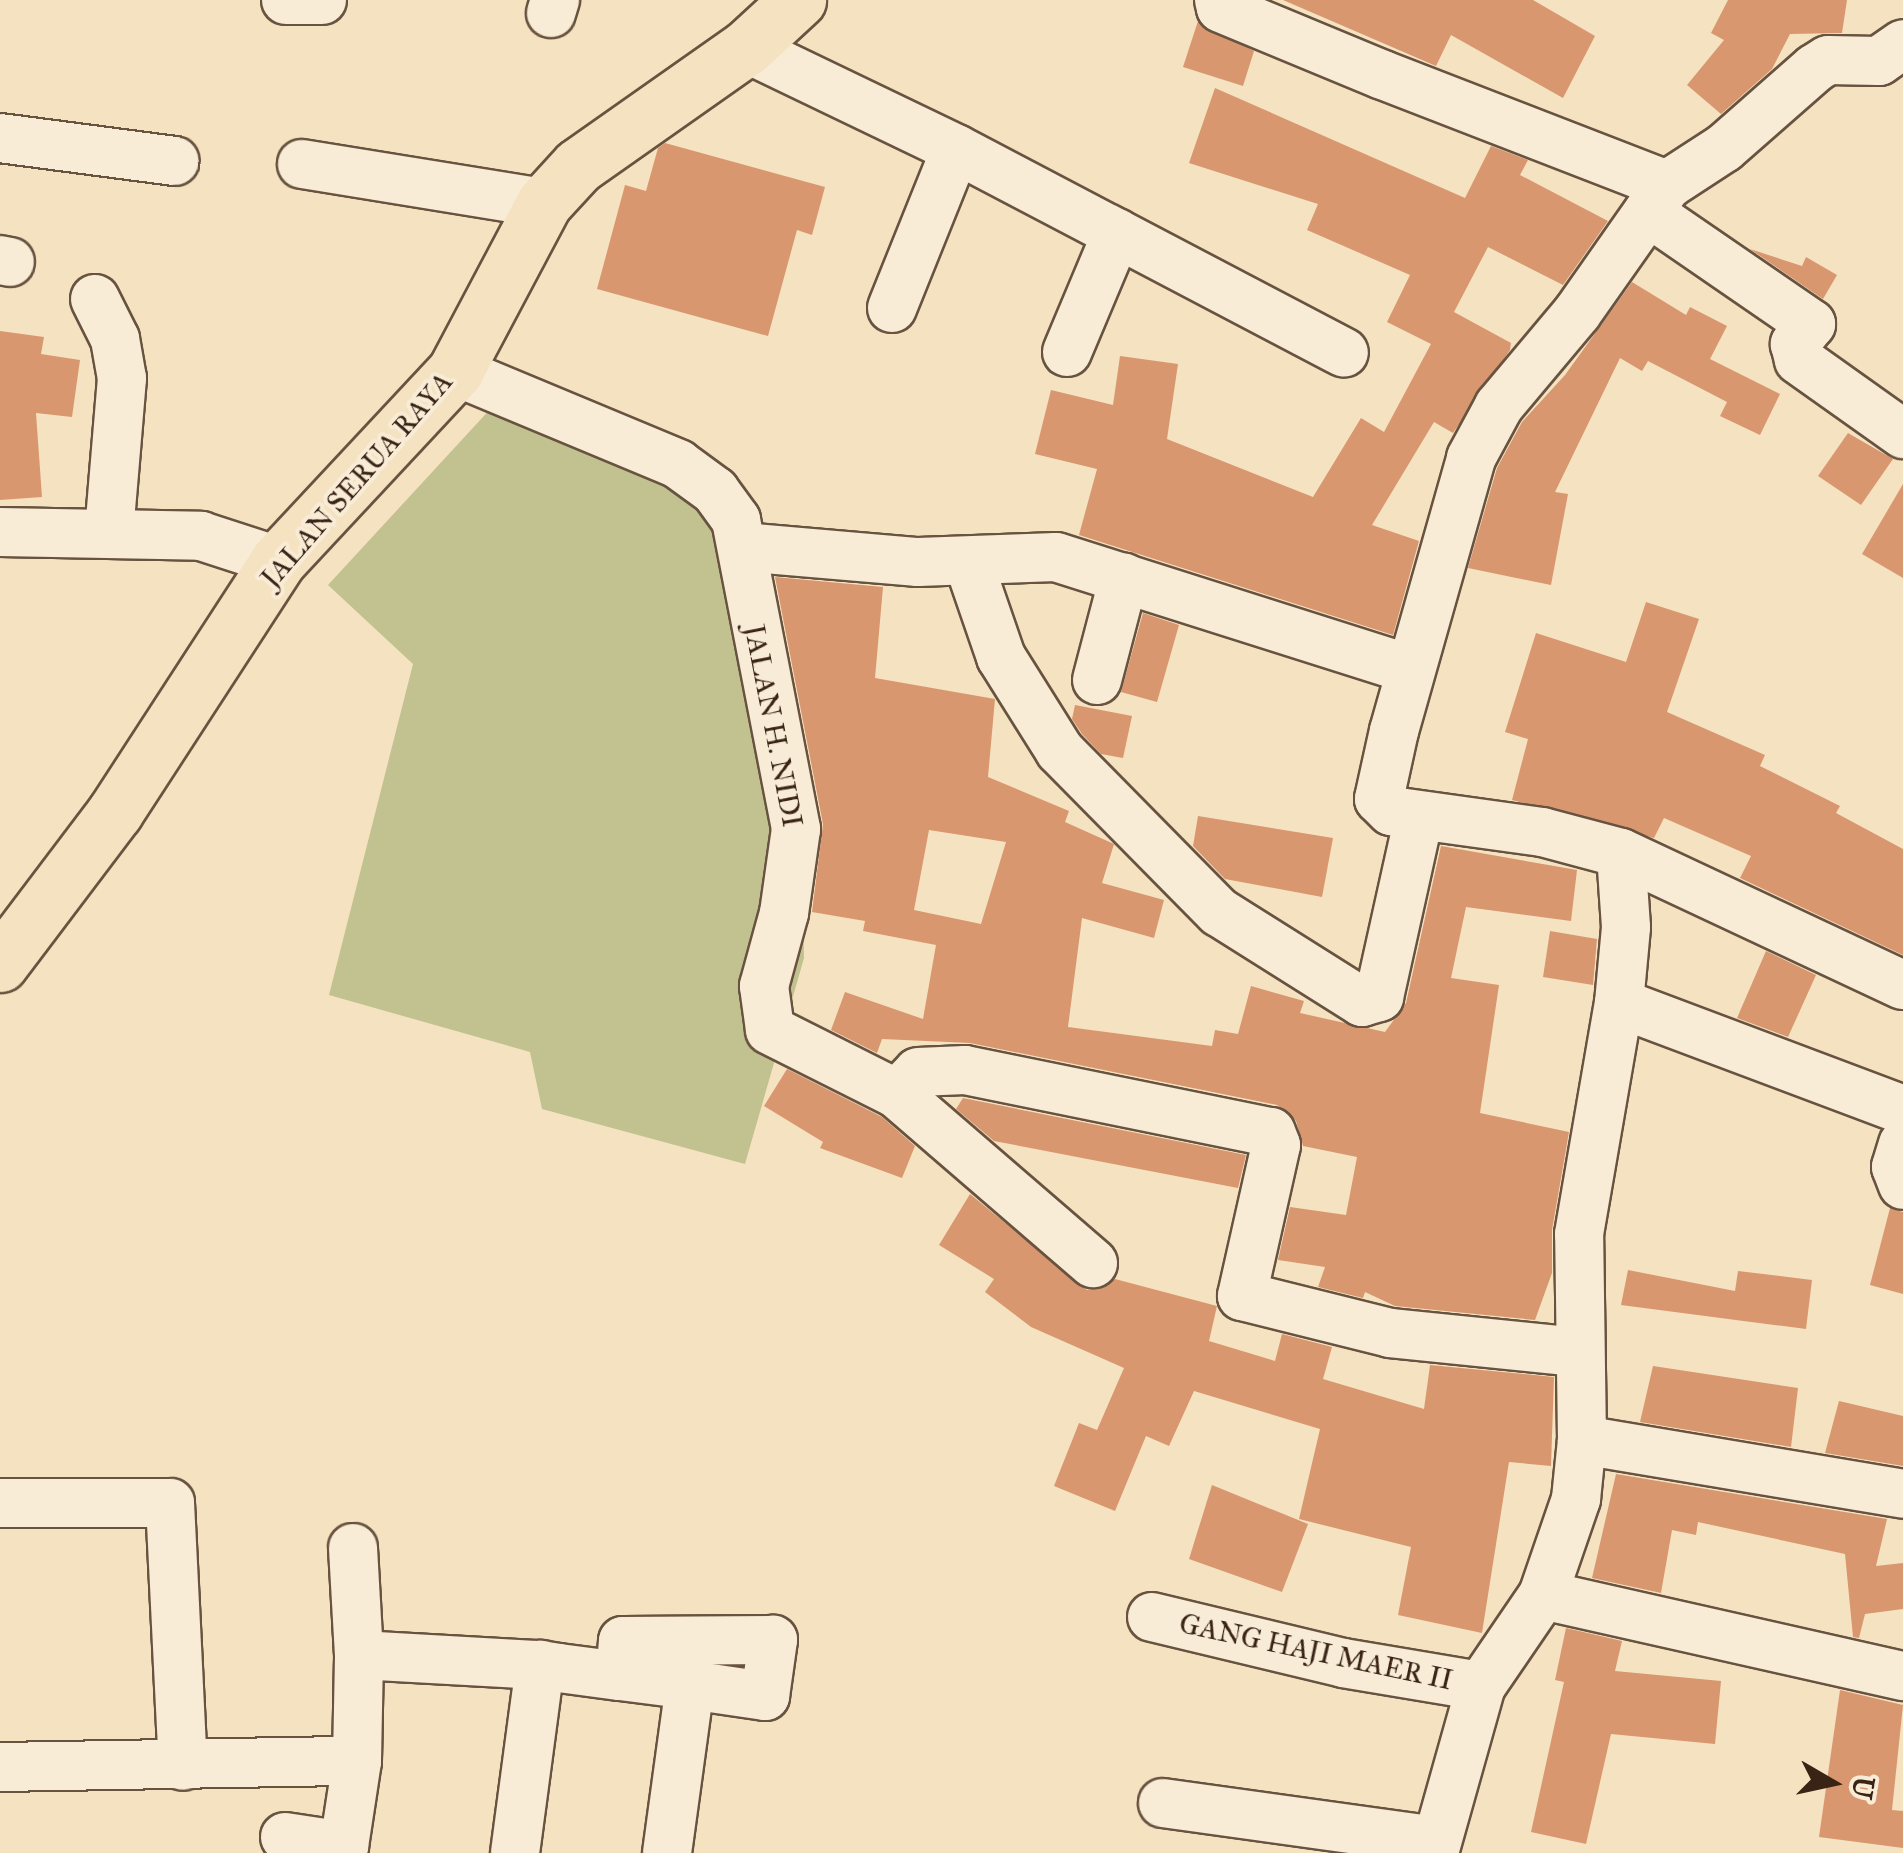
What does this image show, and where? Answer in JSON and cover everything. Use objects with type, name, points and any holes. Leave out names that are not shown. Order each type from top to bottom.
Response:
[{"type":"main road","name":"JALAN SERUA RAYA","points":[[0,964],[115,812],[278,561],[454,371],[544,203],[578,166],[746,48],[798,0]]},
{"type":"street","points":[[286,0],[322,0]]},
{"type":"street","points":[[1219,0],[1221,8],[1383,75],[1658,198],[1811,324],[1796,344],[1799,360],[1903,434]]},
{"type":"street","points":[[1903,44],[1880,61],[1828,60],[1815,68],[1724,148],[1658,198],[1482,434],[1410,669],[1380,799],[1391,811],[1542,832],[1620,853],[1903,985]]},
{"type":"street","points":[[746,48],[956,149],[1344,354]]},
{"type":"street","points":[[0,138],[174,161]]},
{"type":"street","points":[[892,308],[956,149]]},
{"type":"street","points":[[302,164],[544,203]]},
{"type":"street","points":[[1067,352],[1116,233]]},
{"type":"street","points":[[96,299],[115,339],[122,378],[109,533]]},
{"type":"street","name":"JALAN H. NIDI","points":[[454,371],[678,464],[715,491],[736,520],[755,642],[796,829],[784,913],[764,986],[765,1016],[778,1037],[897,1094],[1093,1264]]},
{"type":"street","points":[[0,532],[201,536],[278,561]]},
{"type":"street","points":[[742,547],[968,562],[1056,557],[1410,669]]},
{"type":"street","points":[[968,562],[1001,657],[1060,751],[1219,912],[1362,1002],[1379,997],[1418,816]]},
{"type":"street","points":[[1097,680],[1124,577]]},
{"type":"street","points":[[1163,1803],[1435,1847],[1481,1686],[1543,1595],[1566,1544],[1582,1440],[1579,1234],[1619,1004],[1626,928],[1620,853]]},
{"type":"street","points":[[1619,1004],[1903,1110]]},
{"type":"street","points":[[897,1094],[918,1072],[964,1070],[1271,1132],[1276,1145],[1242,1296],[1390,1333],[1578,1352]]},
{"type":"street","points":[[1903,1144],[1896,1167],[1903,1185]]},
{"type":"street","points":[[1582,1440],[1903,1494]]},
{"type":"street","points":[[0,1503],[170,1502],[183,1766]]},
{"type":"street","points":[[298,1767],[283,1845],[344,1846],[356,1761],[359,1655],[353,1548]]},
{"type":"street","points":[[1543,1595],[1903,1676]]},
{"type":"street","name":"GANG HAJI MAER II","points":[[1152,1617],[1360,1667],[1481,1686]]},
{"type":"street","points":[[359,1655],[540,1665],[765,1696],[773,1640],[622,1641],[620,1676]]},
{"type":"street","points":[[515,1853],[540,1665]]},
{"type":"street","points":[[666,1853],[690,1685]]},
{"type":"street","points":[[0,1728],[0,1768],[298,1767],[356,1761]]},
{"type":"green space","points":[[494,405],[741,501],[800,792],[804,958],[745,1164],[542,1109],[530,1052],[329,995],[413,664],[328,585]]},
{"type":"building","points":[[1283,0],[1533,0],[1595,36],[1563,98],[1451,35],[1436,66]]},
{"type":"building","points":[[1728,0],[1847,0],[1842,33],[1790,34],[1772,69],[1721,114],[1687,85],[1724,40],[1711,33]]},
{"type":"building","points":[[1198,21],[1254,51],[1243,86],[1183,67]]},
{"type":"building","points":[[1215,88],[1465,198],[1491,146],[1528,160],[1520,175],[1608,221],[1563,285],[1488,247],[1454,312],[1511,343],[1510,350],[1453,433],[1434,422],[1372,525],[1419,541],[1393,635],[1079,535],[1097,469],[1035,454],[1051,390],[1113,405],[1120,356],[1178,364],[1167,439],[1313,497],[1361,418],[1384,432],[1431,344],[1387,322],[1410,275],[1307,230],[1318,204],[1189,163]]},
{"type":"building","points":[[665,143],[825,187],[812,235],[797,230],[768,336],[597,289],[625,185],[646,191],[658,148]]},
{"type":"building","points":[[1750,249],[1802,266],[1806,257],[1837,275],[1823,299]]},
{"type":"building","points":[[1632,282],[1686,315],[1690,307],[1727,326],[1710,359],[1780,394],[1760,435],[1720,416],[1727,402],[1648,361],[1642,371],[1620,358],[1555,492],[1568,494],[1551,585],[1468,568],[1497,468],[1522,422],[1565,375]]},
{"type":"building","points":[[0,331],[44,337],[41,354],[80,360],[72,417],[36,413],[42,497],[0,500]]},
{"type":"building","points":[[1848,433],[1893,459],[1861,505],[1818,476]]},
{"type":"building","points":[[1903,484],[1903,578],[1862,554]]},
{"type":"building","points":[[775,577],[883,587],[875,678],[995,699],[988,777],[1069,811],[1065,822],[1114,844],[1102,883],[1164,900],[1154,938],[1082,918],[1068,1027],[1212,1046],[1215,1030],[1238,1034],[1251,986],[1304,1001],[1300,1013],[1385,1032],[1406,1003],[1441,846],[1577,870],[1571,921],[1466,907],[1451,978],[1499,985],[1480,1113],[1569,1132],[1552,1230],[1552,1273],[1535,1320],[1395,1306],[1365,1292],[1363,1298],[1318,1287],[1325,1267],[1278,1260],[1290,1207],[1346,1215],[1357,1157],[1303,1146],[1296,1121],[1277,1105],[970,1043],[882,1039],[877,1053],[831,1030],[845,992],[923,1019],[936,945],[863,931],[865,921],[812,912],[823,824]],"holes":[[[929,830],[1006,842],[981,924],[914,910]]]},
{"type":"building","points":[[1646,602],[1699,619],[1667,712],[1765,755],[1760,766],[1840,806],[1836,813],[1903,849],[1903,955],[1740,878],[1751,856],[1664,818],[1654,838],[1512,800],[1528,739],[1505,732],[1536,633],[1626,662]]},
{"type":"building","points":[[1143,613],[1179,625],[1157,702],[1121,692]]},
{"type":"building","points":[[1075,705],[1132,716],[1123,758],[1101,754],[1082,734],[1072,719]]},
{"type":"building","points":[[1198,816],[1333,838],[1322,897],[1225,879],[1193,846]]},
{"type":"building","points":[[1550,931],[1597,939],[1593,985],[1543,977]]},
{"type":"building","points":[[1766,951],[1816,975],[1788,1037],[1737,1018]]},
{"type":"building","points":[[787,1069],[882,1117],[915,1146],[902,1178],[820,1148],[823,1142],[764,1106]]},
{"type":"building","points":[[963,1098],[1246,1155],[1238,1188],[994,1141],[956,1109]]},
{"type":"building","points":[[970,1194],[1087,1290],[1115,1279],[1217,1306],[1209,1341],[1275,1361],[1282,1334],[1332,1347],[1323,1379],[1424,1409],[1430,1365],[1554,1377],[1551,1466],[1509,1462],[1482,1633],[1398,1615],[1411,1547],[1299,1519],[1320,1429],[1194,1391],[1169,1446],[1146,1436],[1115,1511],[1054,1486],[1079,1423],[1097,1430],[1124,1368],[1031,1327],[985,1292],[994,1279],[939,1245]]},
{"type":"building","points":[[1890,1208],[1903,1212],[1903,1294],[1870,1285]]},
{"type":"building","points":[[1628,1270],[1735,1291],[1738,1271],[1812,1280],[1806,1329],[1621,1305]]},
{"type":"building","points":[[1653,1366],[1798,1388],[1791,1447],[1640,1422]]},
{"type":"building","points":[[1839,1401],[1903,1416],[1903,1466],[1825,1453]]},
{"type":"building","points":[[1616,1474],[1887,1519],[1876,1566],[1903,1563],[1903,1609],[1865,1614],[1859,1638],[1853,1637],[1845,1554],[1698,1522],[1696,1535],[1672,1530],[1661,1593],[1592,1578]]},
{"type":"building","points":[[1212,1485],[1308,1524],[1282,1592],[1189,1559]]},
{"type":"building","points":[[1566,1628],[1622,1641],[1615,1671],[1721,1681],[1715,1744],[1611,1734],[1586,1844],[1531,1832],[1564,1682],[1555,1680]]},
{"type":"building","points":[[1840,1690],[1903,1705],[1892,1810],[1903,1811],[1903,1848],[1819,1837]]}]
